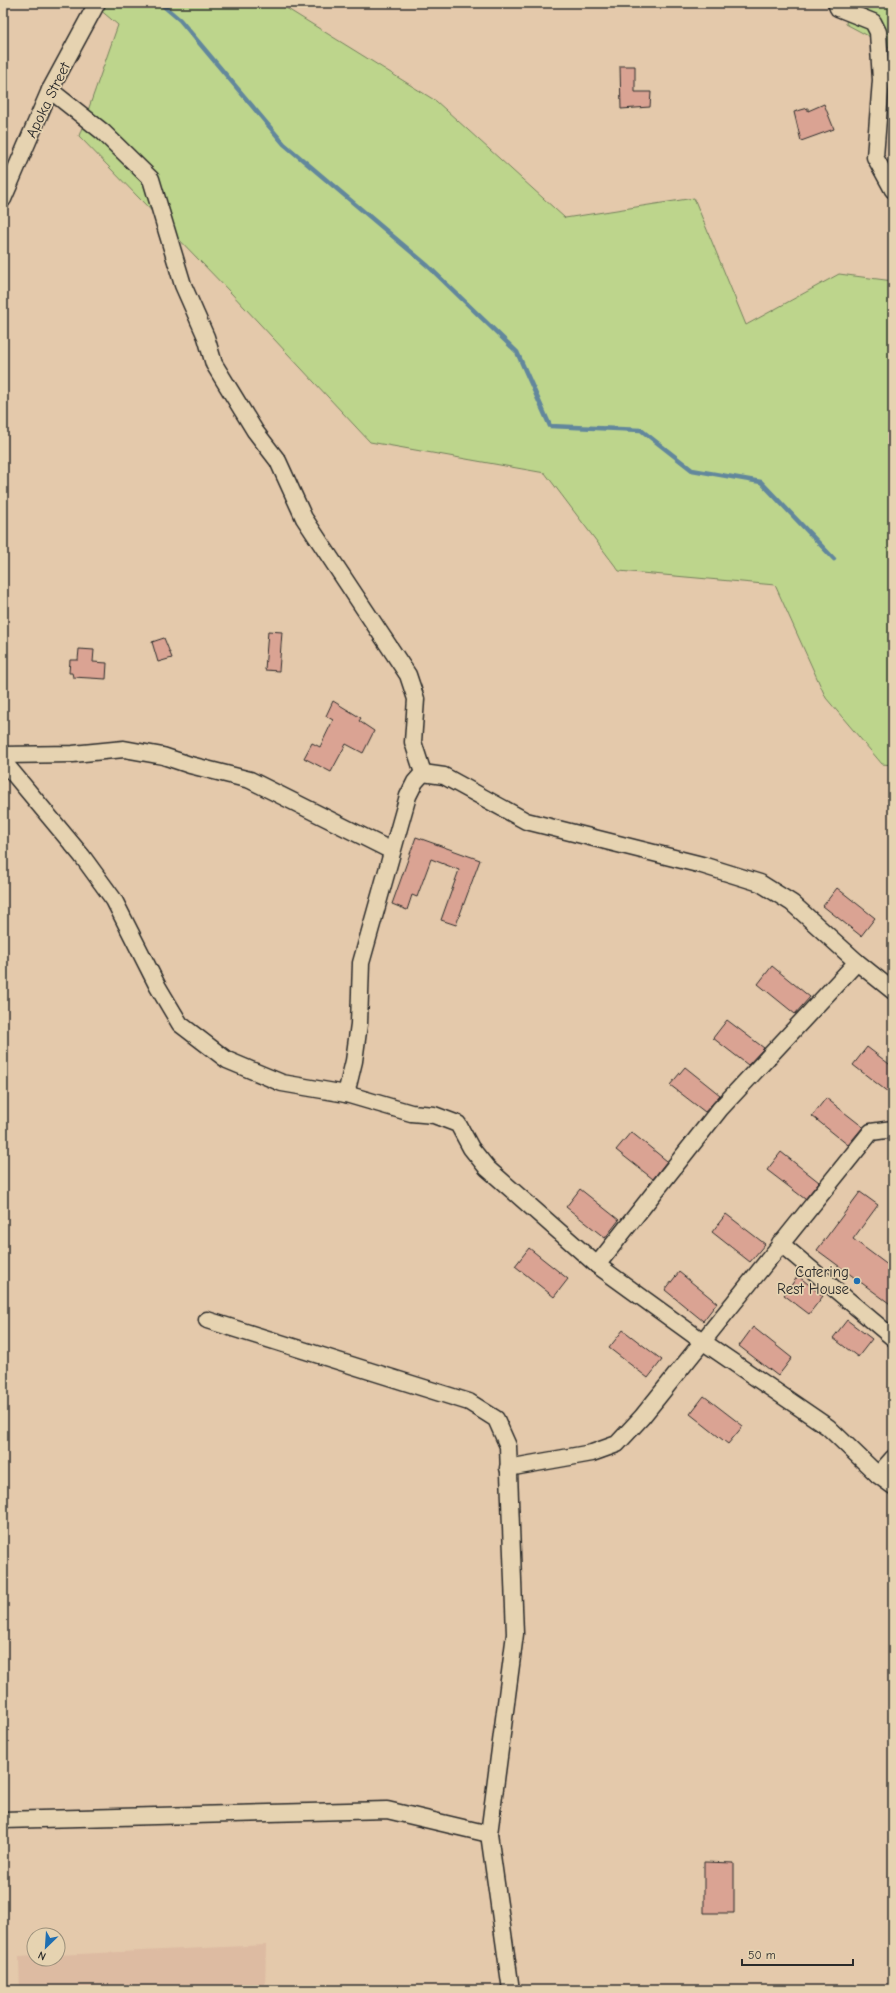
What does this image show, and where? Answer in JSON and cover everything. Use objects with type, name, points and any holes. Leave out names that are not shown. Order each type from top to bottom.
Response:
[{"type":"street","name":"Apoka Street","points":[[3,199],[50,90],[97,3]]},
{"type":"street","points":[[836,3],[838,8],[873,22],[878,32],[881,80],[875,157],[893,190]]},
{"type":"street","points":[[50,90],[103,132],[151,179],[183,285],[206,337],[214,364],[255,431],[278,461],[304,518],[408,676],[416,699],[413,742],[423,773]]},
{"type":"street","points":[[3,755],[73,754],[124,748],[164,756],[190,766],[250,780],[392,851]]},
{"type":"street","points":[[3,761],[82,856],[114,900],[158,987],[180,1024],[227,1060],[282,1083],[346,1094],[411,1112],[434,1115],[458,1124],[471,1148],[487,1168],[597,1265],[702,1341],[828,1428],[878,1475],[893,1486]]},
{"type":"street","points":[[346,1094],[354,1061],[359,1024],[361,963],[408,796],[415,782],[423,773]]},
{"type":"street","points":[[423,773],[444,776],[526,821],[702,864],[760,883],[792,903],[857,962],[893,991]]},
{"type":"street","points":[[597,1265],[720,1109],[857,962]]},
{"type":"street","points":[[508,1468],[592,1453],[617,1444],[642,1417],[780,1243],[871,1132],[893,1129]]},
{"type":"street","points":[[780,1243],[893,1338]]},
{"type":"street","points":[[207,1320],[469,1402],[496,1418],[508,1446],[515,1634],[489,1834],[511,1990]]},
{"type":"street","points":[[878,1475],[893,1458]]},
{"type":"street","points":[[3,1820],[387,1810],[489,1834]]},
{"type":"shaded area","points":[[266,1945],[265,1990],[20,1990],[19,1957],[26,1957],[26,1967],[66,1967],[66,1955]]},
{"type":"green space","points":[[92,3],[278,3],[436,101],[565,218],[694,198],[746,325],[839,274],[893,281],[893,765],[882,764],[826,698],[775,585],[619,571],[545,473],[370,442],[231,293],[79,136],[118,25]]},
{"type":"green space","points":[[848,3],[893,3],[893,47],[889,47],[846,24]]},
{"type":"building","points":[[620,66],[635,66],[635,92],[651,92],[650,107],[621,109]]},
{"type":"building","points":[[824,104],[834,129],[801,141],[794,112],[808,108],[808,111]]},
{"type":"building","points":[[268,631],[282,632],[279,671],[265,670]]},
{"type":"building","points":[[164,638],[172,658],[158,662],[152,642]]},
{"type":"building","points":[[79,649],[94,650],[93,662],[107,663],[106,679],[73,677],[72,673],[69,673],[70,660],[78,660]]},
{"type":"building","points":[[333,701],[361,718],[359,721],[374,731],[363,753],[346,744],[331,772],[304,758],[312,743],[320,747],[333,720],[326,716]]},
{"type":"building","points":[[416,837],[480,860],[456,925],[441,920],[459,870],[431,859],[417,897],[412,895],[407,910],[392,904]]},
{"type":"building","points":[[837,888],[875,918],[861,936],[823,906]]},
{"type":"building","points":[[772,966],[810,997],[795,1014],[758,984]]},
{"type":"building","points":[[727,1020],[764,1048],[748,1065],[713,1038]]},
{"type":"building","points":[[867,1047],[893,1067],[893,1096],[853,1065]]},
{"type":"building","points":[[685,1067],[720,1095],[705,1112],[670,1085]]},
{"type":"building","points":[[826,1098],[863,1127],[848,1145],[812,1116]]},
{"type":"building","points":[[631,1132],[667,1161],[653,1179],[616,1150]]},
{"type":"building","points":[[781,1152],[819,1182],[805,1199],[767,1170]]},
{"type":"building","points":[[580,1189],[619,1220],[605,1238],[566,1207]]},
{"type":"building","points":[[860,1192],[878,1205],[853,1239],[893,1269],[893,1306],[817,1250]]},
{"type":"building","points":[[726,1214],[765,1244],[750,1262],[712,1232]]},
{"type":"building","points":[[529,1248],[568,1279],[554,1297],[515,1266]]},
{"type":"building","points":[[679,1272],[717,1303],[703,1321],[665,1290]]},
{"type":"building","points":[[798,1276],[823,1296],[809,1314],[784,1295]]},
{"type":"building","points":[[847,1320],[872,1339],[858,1357],[833,1338]]},
{"type":"building","points":[[753,1327],[792,1358],[778,1376],[739,1346]]},
{"type":"building","points":[[623,1330],[662,1360],[648,1378],[609,1348]]},
{"type":"building","points":[[704,1396],[743,1426],[728,1444],[690,1414]]},
{"type":"building","points":[[704,1862],[734,1863],[734,1913],[704,1913]]},
{"type":"waterway","points":[[160,3],[180,20],[284,144],[428,266],[517,352],[550,426],[641,430],[692,470],[761,482],[834,559]]},
{"type":"place","name":"Catering Rest House","points":[[857,1281]]}]
